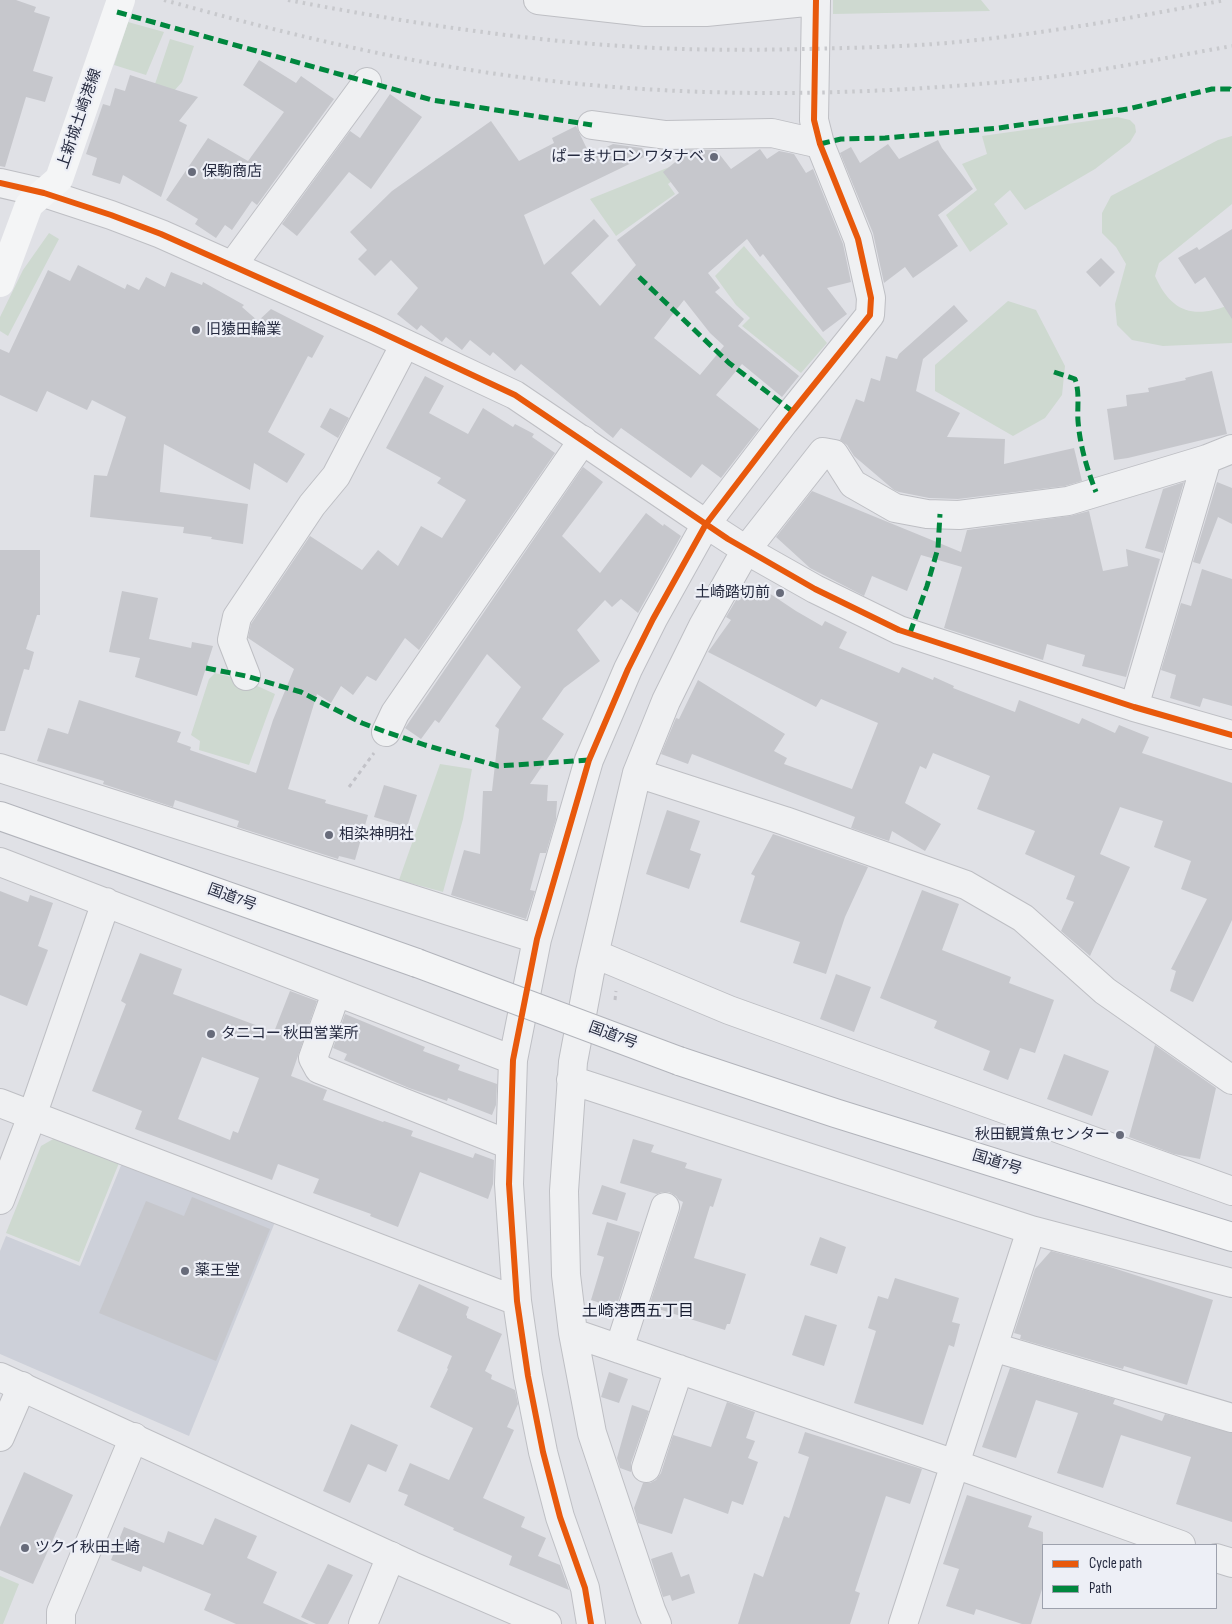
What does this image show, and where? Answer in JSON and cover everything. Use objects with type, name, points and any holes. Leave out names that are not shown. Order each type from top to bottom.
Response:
[{"type":"main road","name":"上新城土崎港線","points":[[0,283],[29,205],[59,179],[121,0]]},
{"type":"main road","name":"国道7号","points":[[0,816],[417,963],[679,1061],[845,1116],[1232,1237]]},
{"type":"street","points":[[538,0],[644,12],[706,12],[816,1],[814,120],[820,144],[858,239],[871,298],[870,315],[784,422],[706,524],[653,619],[632,661],[589,760],[537,938],[513,1060],[509,1184],[517,1301],[528,1376],[544,1452],[560,1517],[585,1588],[591,1624]]},
{"type":"street","points":[[232,266],[367,82]]},
{"type":"street","points":[[592,125],[666,135],[772,134],[820,144]]},
{"type":"street","points":[[0,182],[44,193],[112,215],[161,234],[515,395],[746,550],[815,589],[899,630],[1134,707],[1232,735]]},
{"type":"street","points":[[246,676],[232,640],[237,617],[312,504],[336,476],[406,344]]},
{"type":"street","points":[[386,732],[395,713],[583,440]]},
{"type":"street","points":[[657,1624],[650,1610],[592,1433],[573,1333],[566,1275],[564,1191],[571,1080],[590,972],[637,773],[666,701],[704,626],[746,550],[823,452],[834,454],[853,484],[895,508],[927,514],[959,514],[1068,501],[1207,459],[1232,449]]},
{"type":"street","points":[[1134,707],[1207,459]]},
{"type":"street","points":[[0,768],[537,938]]},
{"type":"street","points":[[637,773],[785,820],[966,885],[1023,918],[1105,991],[1232,1080]]},
{"type":"street","points":[[0,862],[513,1060]]},
{"type":"street","points":[[0,1200],[32,1116],[106,902]]},
{"type":"street","points":[[595,954],[729,1010],[1232,1190]]},
{"type":"street","points":[[336,993],[313,1058],[319,1069],[510,1145]]},
{"type":"street","points":[[571,1080],[1032,1230],[1232,1283]]},
{"type":"street","points":[[0,1102],[32,1116],[517,1301]]},
{"type":"street","points":[[619,1349],[665,1207]]},
{"type":"street","points":[[903,1624],[1032,1230]]},
{"type":"street","points":[[573,1333],[955,1464],[1179,1544]]},
{"type":"street","points":[[993,1347],[1232,1418]]},
{"type":"street","points":[[646,1468],[679,1369]]},
{"type":"street","points":[[0,1437],[11,1382],[391,1556],[547,1624]]},
{"type":"street","points":[[61,1624],[61,1612],[134,1437]]},
{"type":"street","points":[[364,1624],[391,1556]]},
{"type":"street","points":[[1217,1558],[1232,1563]]},
{"type":"path","points":[[349,787],[379,746],[386,732]]},
{"type":"shaded area","points":[[833,0],[981,0],[990,11],[833,14]]},
{"type":"shaded area","points":[[128,22],[164,32],[146,75],[114,65]]},
{"type":"shaded area","points":[[170,39],[194,46],[182,82],[165,101],[153,90]]},
{"type":"shaded area","points":[[1117,117],[1130,120],[1135,125],[1136,132],[1130,142],[1095,169],[1025,210],[1010,190],[994,204],[1008,224],[970,252],[946,215],[977,190],[962,164],[987,154],[982,136]]},
{"type":"shaded area","points":[[1232,136],[1232,204],[1159,263],[1155,276],[1169,299],[1177,306],[1186,310],[1196,312],[1207,311],[1232,304],[1232,343],[1163,346],[1132,340],[1117,325],[1115,304],[1126,264],[1116,247],[1102,233],[1102,213],[1111,196],[1218,140]]},
{"type":"shaded area","points":[[672,166],[680,175],[668,184],[675,194],[616,236],[590,199]]},
{"type":"shaded area","points":[[49,233],[59,239],[8,336],[0,331],[0,317],[23,270]]},
{"type":"shaded area","points":[[744,246],[827,343],[801,373],[742,326],[750,318],[736,305],[715,276]]},
{"type":"shaded area","points":[[1008,301],[1036,310],[1065,366],[1062,395],[1045,418],[1013,436],[935,391],[935,365]]},
{"type":"shaded area","points":[[215,673],[244,680],[275,694],[249,765],[199,750],[200,741],[191,735],[209,679]]},
{"type":"shaded area","points":[[440,764],[472,769],[463,819],[443,892],[399,880]]},
{"type":"shaded area","points":[[55,1138],[119,1163],[79,1262],[6,1233],[41,1146]]},
{"type":"shaded area","points":[[122,1163],[275,1222],[189,1436],[0,1354],[0,1251],[6,1236],[80,1266]]},
{"type":"shaded area","points":[[0,1576],[19,1584],[3,1624],[0,1624]]},
{"type":"building","points":[[0,0],[16,0],[36,7],[34,12],[50,17],[33,71],[53,77],[45,102],[26,97],[5,167],[0,166]]},
{"type":"building","points":[[259,60],[296,83],[301,76],[334,99],[257,205],[252,201],[232,230],[225,225],[216,238],[195,224],[198,219],[166,200],[208,138],[248,161],[284,112],[243,85]]},
{"type":"building","points":[[130,75],[198,97],[179,121],[187,125],[161,197],[123,175],[120,184],[92,175],[97,158],[86,154],[103,104],[110,106],[115,88],[125,91]]},
{"type":"building","points":[[390,94],[422,117],[371,189],[349,172],[297,236],[282,224],[350,131],[360,138]]},
{"type":"building","points":[[491,121],[519,161],[554,143],[552,138],[576,126],[587,149],[591,148],[594,153],[613,144],[642,148],[646,156],[524,215],[544,265],[594,219],[609,236],[571,273],[600,306],[636,265],[617,240],[679,193],[663,172],[690,150],[716,150],[731,169],[760,149],[767,159],[779,151],[794,154],[806,173],[813,169],[843,244],[851,282],[827,288],[847,314],[823,332],[763,254],[760,257],[747,239],[708,273],[720,288],[715,292],[744,319],[738,326],[799,376],[782,397],[742,364],[716,395],[759,429],[721,478],[702,464],[691,478],[621,428],[613,438],[521,364],[515,371],[493,352],[490,356],[470,340],[462,350],[446,337],[442,342],[421,325],[417,330],[397,314],[418,288],[391,260],[375,276],[358,259],[367,250],[350,232],[392,191]],"holes":[[[684,300],[710,333],[724,346],[700,375],[654,338]]]},
{"type":"building","points":[[938,140],[973,189],[938,215],[958,246],[913,278],[905,267],[884,283],[873,233],[840,153],[851,147],[860,163],[888,144],[899,159]]},
{"type":"building","points":[[1232,229],[1232,319],[1205,277],[1195,284],[1178,258],[1197,247],[1199,250]]},
{"type":"building","points":[[1101,258],[1115,272],[1100,287],[1086,272]]},
{"type":"building","points":[[78,265],[125,289],[127,284],[139,290],[146,277],[165,287],[171,272],[202,285],[203,282],[244,305],[242,307],[258,321],[271,309],[324,336],[312,358],[308,356],[268,432],[305,454],[287,483],[254,463],[250,490],[164,444],[160,492],[248,504],[243,544],[183,533],[184,527],[90,517],[94,475],[107,476],[126,417],[92,400],[87,410],[47,391],[37,412],[0,395],[0,349],[9,353],[48,270],[70,281]]},
{"type":"building","points":[[954,305],[968,321],[923,359],[916,391],[960,413],[947,437],[1005,439],[1004,464],[1074,448],[1082,481],[1065,486],[958,499],[929,498],[894,490],[854,456],[847,445],[840,440],[856,399],[864,402],[871,378],[880,381],[886,356],[897,359],[899,354]]},
{"type":"building","points":[[1212,371],[1227,434],[1114,460],[1107,409],[1127,406],[1126,395],[1149,392],[1148,388],[1186,380],[1185,378]]},
{"type":"building","points":[[425,376],[444,386],[429,413],[468,434],[483,408],[513,427],[515,424],[534,434],[532,437],[555,453],[419,650],[405,638],[376,681],[367,676],[353,695],[341,686],[331,703],[317,694],[288,789],[326,800],[325,803],[368,815],[355,860],[339,856],[338,859],[237,827],[239,821],[175,800],[173,807],[103,784],[104,781],[37,761],[48,728],[68,734],[79,700],[181,732],[177,742],[191,747],[190,750],[256,773],[273,720],[294,669],[248,638],[251,624],[310,536],[362,570],[378,550],[398,566],[421,526],[442,538],[466,500],[437,483],[441,478],[386,448]]},
{"type":"building","points":[[330,408],[349,418],[338,438],[320,427]]},
{"type":"building","points":[[583,467],[603,482],[562,536],[600,573],[646,513],[663,526],[664,524],[681,536],[638,613],[621,599],[612,607],[605,600],[577,630],[600,661],[564,688],[542,719],[564,734],[530,784],[548,785],[547,801],[557,801],[556,819],[546,853],[540,853],[530,890],[535,891],[526,919],[451,895],[464,850],[480,854],[483,791],[492,791],[499,729],[495,726],[521,687],[487,654],[439,723],[435,720],[421,739],[405,728]]},
{"type":"building","points":[[1184,482],[1163,553],[1145,548],[1163,489]]},
{"type":"building","points":[[1217,482],[1232,488],[1232,524],[1218,517],[1200,564],[1193,562]]},
{"type":"building","points":[[812,491],[961,552],[967,530],[1070,516],[1089,511],[1103,571],[1128,566],[1126,549],[1160,559],[1126,677],[1082,666],[1085,655],[1047,644],[1043,660],[944,628],[962,567],[921,555],[907,591],[872,576],[864,596],[810,568],[776,537]]},
{"type":"building","points":[[0,550],[40,550],[40,615],[37,615],[26,649],[34,652],[29,670],[24,669],[5,731],[0,731]]},
{"type":"building","points":[[1202,569],[1232,579],[1232,706],[1203,698],[1200,707],[1170,698],[1176,675],[1161,670],[1181,603],[1191,606]]},
{"type":"building","points":[[745,585],[759,596],[763,590],[822,626],[825,621],[847,632],[839,648],[899,673],[902,667],[933,680],[934,677],[954,686],[953,688],[1015,712],[1019,700],[1079,724],[1082,718],[1115,733],[1119,725],[1149,737],[1142,753],[1232,783],[1232,920],[1193,1002],[1170,991],[1176,971],[1171,969],[1207,899],[1181,889],[1191,861],[1154,847],[1163,821],[1120,807],[1100,854],[1130,867],[1090,956],[1061,931],[1074,902],[1066,899],[1075,876],[1025,854],[1035,831],[977,809],[990,776],[933,753],[926,769],[920,766],[905,803],[941,824],[925,851],[892,831],[889,841],[851,828],[855,817],[692,754],[688,764],[661,754],[676,718],[679,719],[698,680],[785,734],[774,751],[787,758],[784,764],[852,789],[878,723],[821,699],[816,707],[708,652],[731,620],[726,617]]},
{"type":"building","points":[[122,591],[158,598],[149,639],[191,648],[192,642],[213,646],[197,696],[135,677],[140,658],[109,652]]},
{"type":"building","points":[[384,785],[417,795],[407,827],[374,817]]},
{"type":"building","points":[[667,810],[700,821],[690,850],[701,854],[689,889],[646,874]]},
{"type":"building","points":[[773,834],[868,867],[845,917],[826,974],[793,963],[800,942],[740,922],[755,876],[751,874]]},
{"type":"building","points":[[922,890],[959,904],[942,950],[1011,977],[1009,983],[1054,1000],[1035,1053],[1020,1048],[1008,1080],[983,1070],[990,1051],[934,1028],[937,1021],[880,998]]},
{"type":"building","points":[[0,891],[28,902],[30,895],[53,903],[38,946],[48,950],[27,1006],[0,995]]},
{"type":"building","points":[[140,953],[182,969],[173,994],[274,1032],[290,991],[317,1001],[291,1076],[327,1090],[323,1100],[413,1131],[411,1136],[473,1158],[475,1153],[494,1160],[493,1184],[488,1199],[420,1172],[398,1227],[370,1216],[371,1214],[313,1193],[319,1179],[278,1164],[272,1180],[135,1129],[142,1111],[92,1091],[126,1004],[121,1001]],"holes":[[[202,1057],[259,1078],[238,1133],[233,1131],[230,1140],[178,1119]]]},
{"type":"building","points":[[836,974],[871,987],[854,1032],[820,1019]]},
{"type":"building","points":[[345,1014],[425,1047],[423,1051],[460,1065],[458,1070],[497,1084],[496,1105],[492,1115],[448,1098],[447,1101],[409,1088],[344,1060],[347,1054],[333,1048]]},
{"type":"building","points":[[1155,1045],[1216,1088],[1200,1159],[1174,1154],[1129,1137]]},
{"type":"building","points":[[1064,1054],[1109,1071],[1092,1116],[1047,1099]]},
{"type":"building","points":[[633,1139],[654,1145],[651,1152],[687,1163],[685,1168],[722,1179],[713,1207],[710,1206],[694,1258],[746,1274],[730,1324],[727,1324],[725,1330],[649,1306],[683,1202],[669,1192],[657,1194],[620,1183]]},
{"type":"building","points":[[602,1185],[626,1193],[617,1221],[592,1214]]},
{"type":"building","name":"薬王堂","points":[[192,1197],[270,1229],[216,1361],[99,1313],[146,1201],[184,1216]]},
{"type":"building","points":[[607,1222],[640,1232],[616,1308],[591,1300],[604,1257],[597,1255]]},
{"type":"building","points":[[820,1237],[846,1247],[837,1274],[810,1265]]},
{"type":"building","points":[[1051,1251],[1107,1266],[1213,1300],[1187,1385],[1124,1366],[1123,1369],[1020,1339],[1021,1335],[1014,1333],[1035,1269]]},
{"type":"building","points":[[895,1278],[959,1298],[952,1322],[960,1324],[954,1347],[949,1345],[923,1425],[854,1403],[876,1331],[868,1328],[878,1296],[888,1299]]},
{"type":"building","points":[[419,1284],[469,1307],[466,1315],[467,1318],[502,1334],[485,1371],[492,1375],[491,1379],[515,1390],[518,1404],[507,1427],[514,1430],[483,1498],[525,1517],[521,1527],[546,1538],[538,1556],[560,1565],[569,1590],[509,1565],[512,1556],[453,1530],[454,1528],[404,1505],[408,1495],[398,1491],[410,1463],[449,1480],[473,1428],[430,1407],[452,1356],[397,1331]]},
{"type":"building","points":[[805,1315],[837,1325],[824,1366],[792,1355]]},
{"type":"building","points":[[1010,1368],[1115,1399],[1113,1404],[1162,1421],[1165,1414],[1232,1433],[1232,1522],[1176,1504],[1191,1457],[1121,1435],[1103,1488],[1057,1473],[1078,1413],[1036,1400],[1016,1458],[982,1447]]},
{"type":"building","points":[[609,1372],[628,1379],[619,1403],[601,1397]]},
{"type":"building","points":[[727,1402],[755,1412],[746,1438],[755,1441],[748,1458],[758,1462],[743,1505],[732,1501],[728,1514],[684,1498],[672,1534],[638,1523],[634,1508],[643,1483],[650,1483],[656,1480],[661,1473],[673,1435],[711,1447]]},
{"type":"building","points":[[632,1405],[649,1411],[631,1463],[631,1472],[620,1468],[617,1458]]},
{"type":"building","points":[[351,1424],[398,1445],[386,1472],[368,1464],[350,1503],[323,1491]]},
{"type":"building","points":[[805,1432],[922,1469],[910,1504],[886,1496],[855,1591],[860,1593],[850,1624],[738,1624],[754,1573],[763,1577],[784,1516],[789,1518],[809,1457],[798,1453]]},
{"type":"building","name":"ツクイ秋田土崎","points":[[24,1472],[73,1495],[33,1584],[0,1570],[0,1527]]},
{"type":"building","points":[[967,1495],[1032,1516],[1028,1527],[1043,1532],[1043,1544],[1042,1589],[1031,1624],[1022,1624],[976,1609],[974,1615],[946,1606],[959,1569],[943,1564]]},
{"type":"building","points":[[215,1518],[257,1536],[247,1558],[277,1572],[263,1603],[309,1624],[236,1624],[204,1610],[211,1594],[143,1566],[141,1572],[111,1560],[124,1527],[164,1543],[168,1531],[203,1545]]},
{"type":"building","points":[[672,1552],[681,1577],[689,1574],[695,1593],[672,1601],[670,1595],[663,1597],[651,1559]]},
{"type":"building","points":[[328,1564],[353,1575],[328,1624],[316,1624],[301,1617]]},
{"type":"railway","points":[[164,0],[348,47],[441,65],[535,79],[657,90],[779,93],[840,92],[962,85],[1075,73],[1232,46]]},
{"type":"railway","points":[[288,0],[418,23],[548,40],[636,47],[740,50],[877,47],[960,42],[1070,28],[1225,0]]},
{"type":"marked path","points":[[117,12],[432,100],[592,125]]},
{"type":"marked path","points":[[820,144],[841,139],[885,138],[999,128],[1128,109],[1212,89],[1230,89],[1232,91]]},
{"type":"marked path","points":[[639,277],[729,363],[792,411]]},
{"type":"marked path","points":[[1054,372],[1075,379],[1080,439],[1096,492]]},
{"type":"marked path","points":[[910,633],[938,548],[940,514]]},
{"type":"marked path","points":[[206,668],[246,676],[301,692],[362,723],[425,745],[498,766],[589,760]]},
{"type":"cycle path","points":[[591,1624],[585,1588],[560,1517],[543,1452],[528,1376],[517,1301],[509,1184],[513,1060],[537,939],[589,760],[628,669],[653,619],[706,524],[784,422],[870,315],[871,298],[858,239],[820,144],[814,120],[816,0]]},
{"type":"cycle path","points":[[0,183],[44,193],[161,234],[374,329],[515,395],[728,539],[815,589],[899,630],[1134,707],[1232,735]]},
{"type":"place","name":"ぱーまサロン ワタナベ","points":[[714,157]]},
{"type":"place","name":"保駒商店","points":[[192,172]]},
{"type":"place","name":"旧猿田輪業","points":[[196,330]]},
{"type":"place","name":"土崎踏切前","points":[[780,593]]},
{"type":"place","name":"相染神明社","points":[[329,835]]},
{"type":"place","name":"タニコー 秋田営業所","points":[[211,1034]]},
{"type":"place","name":"秋田観賞魚センター","points":[[1120,1135]]},
{"type":"place","name":"薬王堂","points":[[185,1271]]},
{"type":"place","name":"ツクイ秋田土崎","points":[[25,1548]]},
{"type":"district","name":"土崎港西五丁目","points":[[638,1312]]}]
